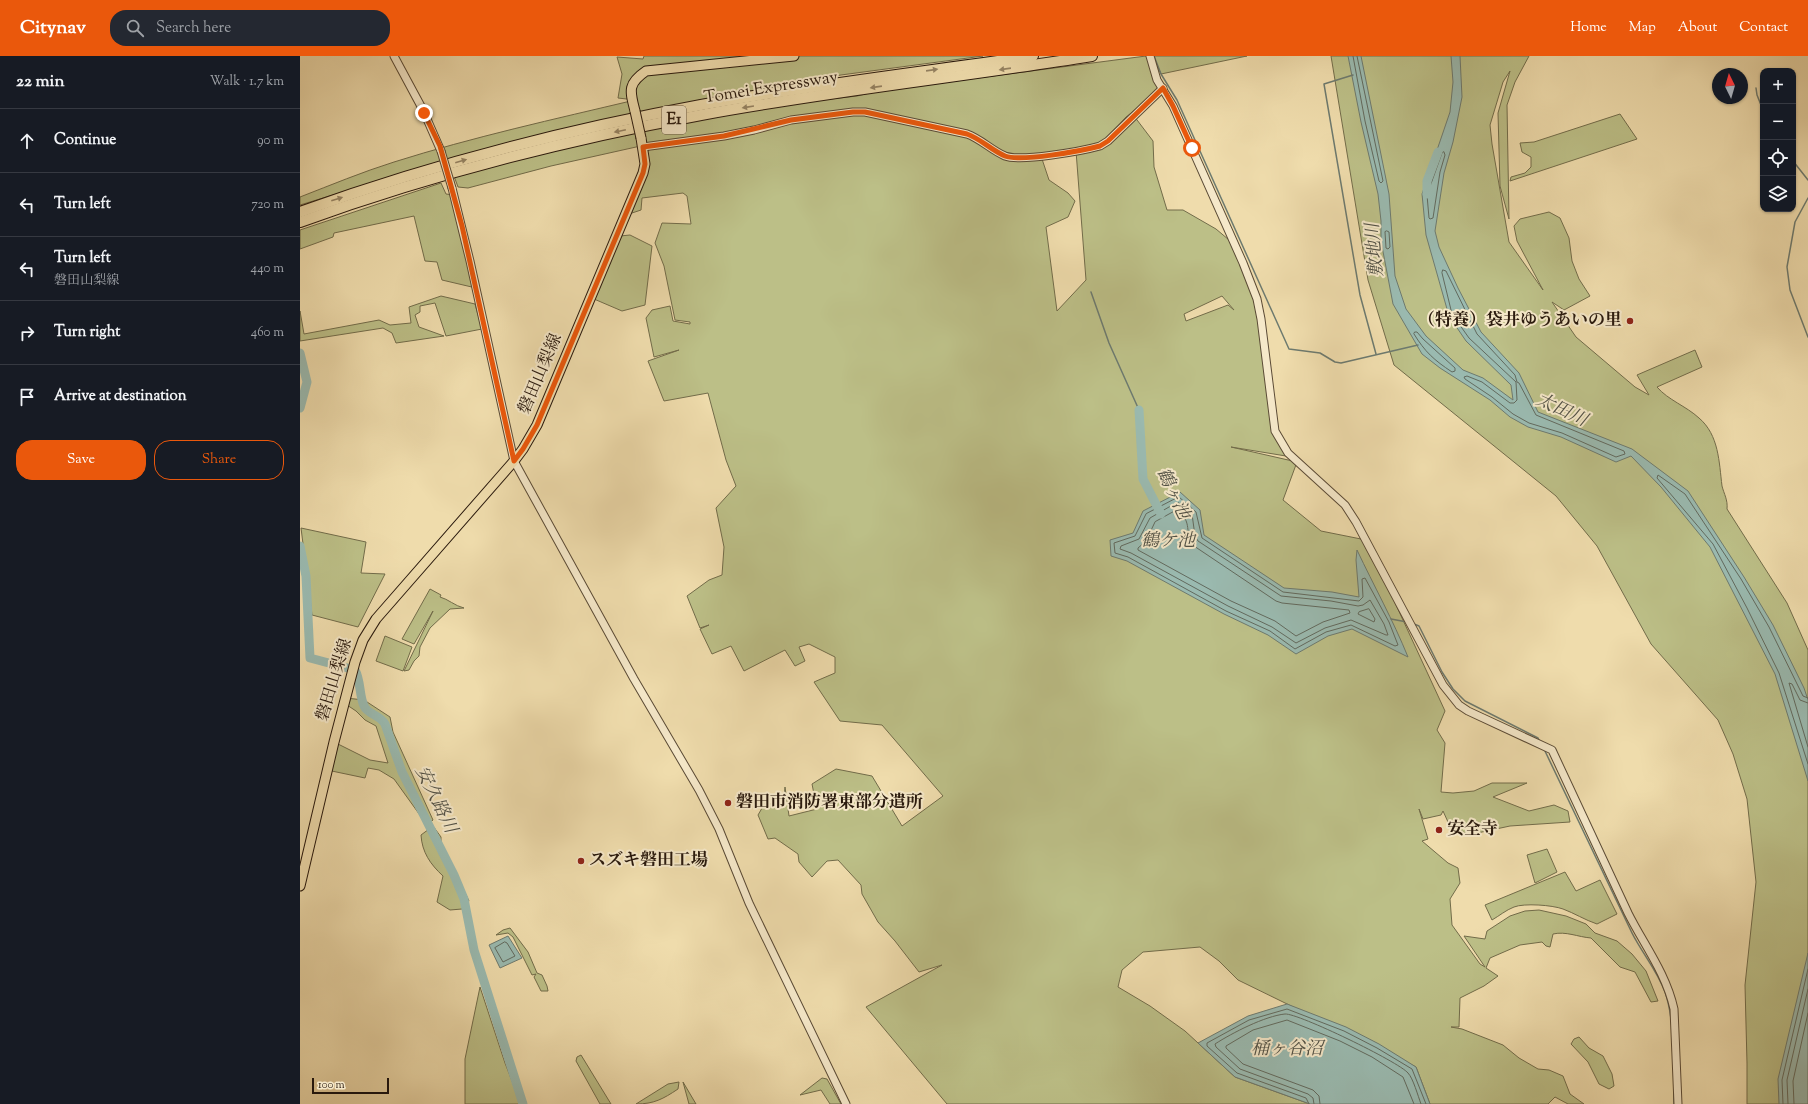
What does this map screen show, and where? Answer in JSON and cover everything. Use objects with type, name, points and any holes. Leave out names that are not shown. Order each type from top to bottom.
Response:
[{"type":"highway","name":"Tomei Expressway","points":[[300,212],[439,167],[566,133],[701,105],[817,86],[1033,56]]},
{"type":"highway","name":"Tomei Expressway","points":[[300,222],[406,186],[485,163],[620,131],[702,115],[818,96],[1092,56]]},
{"type":"main road","name":"磐田山梨線","points":[[300,886],[334,742],[355,662],[363,640],[376,619],[523,449],[537,425],[628,213],[644,172],[645,164],[631,91],[632,84],[637,78],[646,72],[794,56]]},
{"type":"street","points":[[394,56],[423,110],[441,151],[452,188],[470,261],[514,461],[634,679],[699,790],[719,829],[749,903],[846,1104]]},
{"type":"street","points":[[1150,56],[1157,80],[1173,106],[1243,263],[1256,299],[1261,319],[1276,431],[1288,453],[1345,505],[1356,522],[1450,695],[1468,712],[1552,750],[1630,918],[1639,936],[1659,967],[1671,996],[1674,1009],[1678,1104]]},
{"type":"street","points":[[642,143],[724,136],[791,120],[820,118],[844,113],[865,112],[967,134],[976,137],[998,153],[1006,156],[1029,157],[1100,146],[1108,141],[1163,88]]},
{"type":"green space","points":[[644,56],[983,56],[841,75],[700,100],[432,165],[300,205],[300,197],[358,174],[394,162],[484,136],[635,100],[618,98],[622,74],[617,57],[643,59]]},
{"type":"green space","points":[[1146,56],[1163,88],[1126,117],[1106,138],[1134,116],[1153,141],[1154,167],[1167,210],[1183,210],[1216,229],[1235,245],[1257,299],[1275,431],[1292,457],[1231,447],[1297,462],[1283,500],[1321,531],[1366,540],[1445,711],[1437,730],[1445,743],[1441,792],[1453,793],[1474,791],[1492,783],[1527,783],[1493,797],[1529,811],[1554,805],[1568,811],[1570,822],[1510,826],[1468,835],[1448,822],[1443,811],[1441,815],[1423,819],[1419,809],[1428,839],[1422,841],[1448,863],[1458,868],[1460,883],[1450,899],[1452,925],[1480,964],[1485,967],[1464,936],[1485,939],[1487,931],[1510,916],[1525,911],[1539,910],[1566,916],[1586,924],[1595,933],[1617,941],[1632,954],[1646,971],[1658,1001],[1651,1002],[1635,972],[1620,967],[1591,938],[1558,933],[1553,934],[1550,947],[1546,946],[1542,942],[1520,945],[1490,958],[1486,968],[1498,976],[1484,986],[1460,998],[1459,1027],[1451,1027],[1462,1029],[1503,1045],[1519,1058],[1538,1069],[1549,1070],[1563,1076],[1570,1094],[1584,1104],[1568,1104],[1555,1097],[1548,1104],[1430,1104],[1416,1067],[1238,980],[1219,961],[1200,947],[1143,952],[1122,970],[1118,987],[1150,1006],[1185,1031],[1235,1077],[1310,1104],[947,1104],[866,1007],[942,965],[919,972],[878,922],[862,894],[861,885],[838,860],[827,861],[812,877],[799,862],[798,854],[775,838],[768,839],[758,815],[765,803],[771,804],[773,799],[784,799],[785,787],[789,816],[817,809],[812,784],[836,769],[872,776],[902,826],[943,796],[882,725],[840,721],[814,682],[835,673],[835,657],[809,644],[799,647],[805,661],[795,666],[785,650],[744,671],[731,646],[712,654],[700,629],[709,625],[700,628],[687,596],[709,580],[722,575],[724,547],[716,508],[736,486],[726,460],[708,393],[664,401],[648,361],[679,350],[654,357],[646,318],[652,310],[670,306],[673,321],[690,324],[690,322],[675,320],[664,266],[655,243],[662,223],[691,224],[687,196],[683,193],[642,198],[641,210],[629,214],[645,145],[551,166],[468,188],[458,187],[454,176],[532,154],[686,122],[804,102],[857,96],[878,91]],"holes":[[[1076,151],[1086,280],[1057,311],[1046,227],[1068,217],[1075,201],[1068,193],[1049,180],[1042,159]],[[1222,296],[1234,310],[1228,305],[1186,321],[1184,314]]]},
{"type":"green space","points":[[1153,56],[1247,56],[1161,74]]},
{"type":"green space","points":[[1331,56],[1529,56],[1515,82],[1507,105],[1509,219],[1500,186],[1498,113],[1510,71],[1503,82],[1490,125],[1509,242],[1543,290],[1517,241],[1514,226],[1520,219],[1549,212],[1560,218],[1569,238],[1572,261],[1579,279],[1590,296],[1564,310],[1552,302],[1576,337],[1635,387],[1649,395],[1637,375],[1695,350],[1702,367],[1657,387],[1666,396],[1699,418],[1711,432],[1719,458],[1722,486],[1727,509],[1787,603],[1808,650],[1808,1104],[1747,1104],[1745,985],[1756,882],[1747,799],[1733,754],[1718,720],[1651,644],[1597,546],[1556,496],[1394,365],[1368,280]]},
{"type":"green space","points":[[1620,114],[1637,139],[1510,181],[1511,177],[1525,173],[1531,167],[1531,157],[1522,152],[1520,143],[1534,142]]},
{"type":"green space","points":[[441,183],[446,194],[454,195],[476,288],[442,280],[437,262],[425,261],[414,216],[334,233],[333,237],[300,249],[300,230]]},
{"type":"green space","points":[[630,235],[652,246],[645,305],[622,311],[594,299],[620,236]]},
{"type":"green space","points":[[441,296],[475,304],[482,329],[446,336],[435,303],[420,306],[420,312],[415,315],[419,327],[444,336],[396,343],[392,333],[383,328],[300,341],[300,311],[304,334],[379,320],[390,325],[411,323],[409,307]]},
{"type":"green space","points":[[301,528],[366,542],[361,573],[385,574],[358,627],[312,615]]},
{"type":"green space","points":[[430,589],[441,595],[440,597],[464,608],[450,609],[430,628],[420,647],[419,656],[409,670],[404,671],[433,611],[414,644],[402,639]]},
{"type":"green space","points":[[385,636],[412,647],[403,671],[376,661]]},
{"type":"green space","points":[[346,698],[364,700],[390,717],[393,732],[433,820],[427,825],[394,779],[379,770],[368,768],[365,778],[327,770],[334,742],[370,760],[388,763],[376,726],[365,720],[347,705]]},
{"type":"green space","points":[[433,826],[441,837],[441,843],[469,901],[462,909],[450,910],[437,902],[443,876],[434,867],[425,852],[421,835]]},
{"type":"green space","points":[[1547,849],[1557,872],[1535,883],[1527,855]]},
{"type":"green space","points":[[1565,872],[1576,891],[1600,880],[1617,914],[1597,924],[1552,906],[1524,905],[1511,908],[1492,920],[1485,905]]},
{"type":"green space","points":[[510,928],[528,952],[537,973],[542,975],[548,991],[541,991],[534,977],[536,974],[532,975],[513,937],[508,933],[496,935],[503,930]]},
{"type":"green space","points":[[480,987],[505,1063],[521,1104],[465,1104],[465,1059]]},
{"type":"green space","points":[[1579,1037],[1589,1048],[1603,1056],[1612,1074],[1614,1086],[1609,1089],[1599,1084],[1588,1062],[1571,1044],[1574,1039]]},
{"type":"green space","points":[[581,1055],[611,1104],[600,1104],[576,1061],[577,1057]]},
{"type":"green space","points":[[822,1078],[827,1079],[841,1104],[830,1104],[821,1090],[800,1095]]},
{"type":"green space","points":[[679,1082],[678,1089],[663,1098],[653,1102],[636,1104],[668,1084]]},
{"type":"green space","points":[[683,1082],[696,1104],[689,1104]]},
{"type":"water","points":[[1348,56],[1361,56],[1389,194],[1395,276],[1406,309],[1426,336],[1463,370],[1483,378],[1513,400],[1511,385],[1466,341],[1449,316],[1426,235],[1422,194],[1450,112],[1453,82],[1451,56],[1460,56],[1462,97],[1453,142],[1444,173],[1435,231],[1439,247],[1458,288],[1481,332],[1519,373],[1538,412],[1632,449],[1688,491],[1744,577],[1773,625],[1804,688],[1808,700],[1808,781],[1775,674],[1710,547],[1661,487],[1631,456],[1616,462],[1561,437],[1528,427],[1510,417],[1490,400],[1440,368],[1422,354],[1393,304],[1381,241],[1381,221],[1378,194],[1361,122]]},
{"type":"water","name":"鶴ケ池","points":[[1180,492],[1200,510],[1204,535],[1284,588],[1332,592],[1359,597],[1356,560],[1357,550],[1390,616],[1408,657],[1352,629],[1328,636],[1296,654],[1268,635],[1224,614],[1127,561],[1111,556],[1110,540],[1133,533],[1143,511]]},
{"type":"water","points":[[508,936],[522,958],[500,968],[489,945]]},
{"type":"water","points":[[1808,953],[1808,1104],[1779,1104],[1778,1079]]},
{"type":"water","name":"桶ヶ谷沼","points":[[1287,1004],[1346,1027],[1379,1044],[1416,1067],[1430,1104],[1310,1104],[1235,1077],[1198,1043],[1248,1016]]},
{"type":"waterway","points":[[1154,56],[1161,74],[1177,100],[1289,349],[1320,353],[1335,362],[1341,363],[1418,345]]},
{"type":"waterway","points":[[1353,75],[1324,84],[1360,295],[1376,354]]},
{"type":"waterway","points":[[1756,88],[1761,104]]},
{"type":"waterway","name":"太田川","points":[[1427,194],[1427,181],[1438,152]]},
{"type":"waterway","points":[[1796,165],[1808,180]]},
{"type":"waterway","points":[[1808,198],[1795,222],[1787,267],[1790,290],[1808,337]]},
{"type":"waterway","points":[[1091,292],[1109,343],[1139,410]]},
{"type":"waterway","name":"安久路川","points":[[300,353],[307,382],[300,408]]},
{"type":"waterway","name":"鶴ヶ池","points":[[1139,410],[1143,479],[1161,514]]},
{"type":"waterway","name":"安久路川","points":[[300,546],[306,576],[310,658],[355,670],[364,706],[368,711],[380,718],[385,724],[402,772],[454,875],[464,899],[474,950],[523,1104]]},
{"type":"waterway","points":[[1391,619],[1407,622]]},
{"type":"waterway","points":[[1414,624],[1419,626],[1442,672],[1453,689],[1465,701],[1538,738],[1540,742]]},
{"type":"waterway","points":[[1544,749],[1632,933],[1658,976],[1665,992],[1671,1018],[1674,1062],[1674,1104]]},
{"type":"place","name":"（特養）袋井ゆうあいの里","points":[[1630,321]]},
{"type":"place","name":"磐田市消防署東部分遣所","points":[[728,803]]},
{"type":"place","name":"安全寺","points":[[1439,830]]},
{"type":"place","name":"スズキ磐田工場","points":[[581,861]]},
{"type":"route","points":[[424,113],[440,146],[462,226],[514,461],[537,425],[550,390],[628,213],[644,172],[645,164],[643,147],[724,136],[791,120],[820,118],[844,113],[865,112],[967,134],[976,137],[998,153],[1006,156],[1016,158],[1029,157],[1090,149],[1100,146],[1108,141],[1163,88],[1192,148]]},
{"type":"water label","name":"敷地川","points":[[1376,250]]}]
